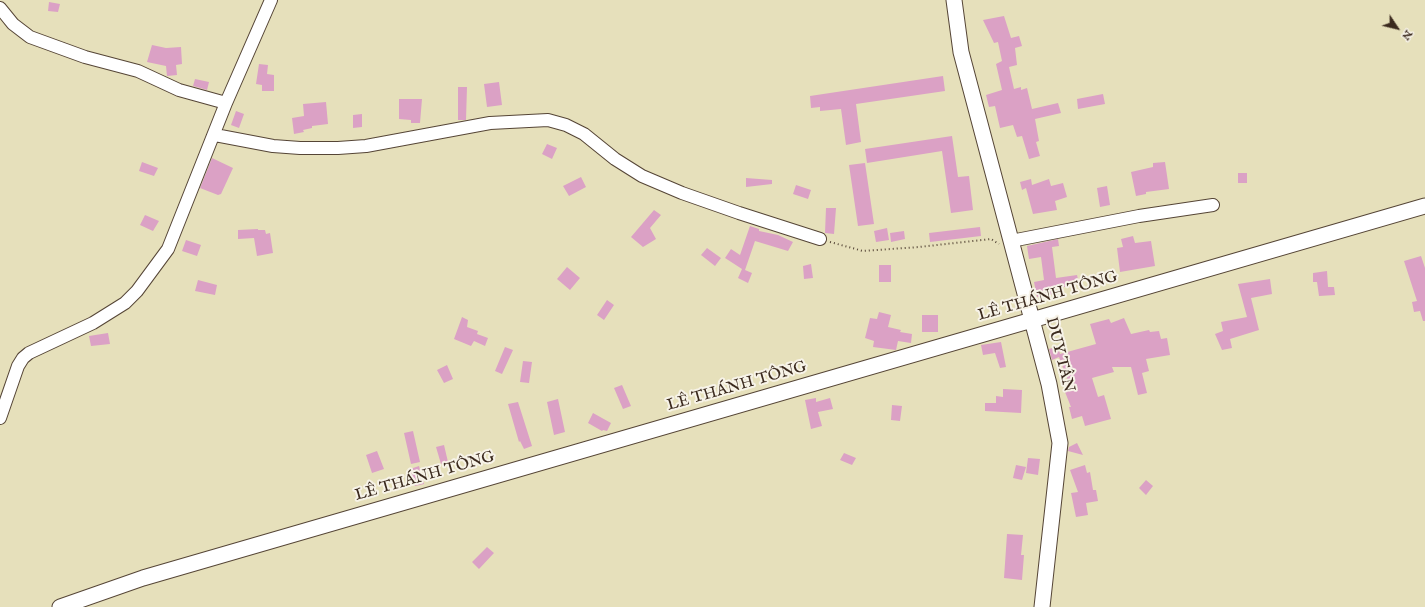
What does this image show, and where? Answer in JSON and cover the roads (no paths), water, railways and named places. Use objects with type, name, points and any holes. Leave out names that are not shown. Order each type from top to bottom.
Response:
[{"type":"street","points":[[0,418],[22,358],[29,352],[110,314],[125,303],[137,292],[173,240],[215,135],[226,103],[271,0]]},
{"type":"street","name":"DUY TÂN","points":[[954,0],[961,52],[1050,384],[1060,443],[1042,607]]},
{"type":"street","points":[[0,8],[12,24],[30,37],[85,57],[138,71],[179,90],[226,103]]},
{"type":"street","points":[[215,135],[273,146],[338,148],[366,146],[490,123],[548,120],[566,125],[584,134],[615,159],[642,176],[732,211],[820,239]]},
{"type":"street","points":[[1012,246],[1139,216],[1213,205]]},
{"type":"street","name":"LÊ THÁNH TÔNG","points":[[60,607],[143,578],[1425,206]]}]
